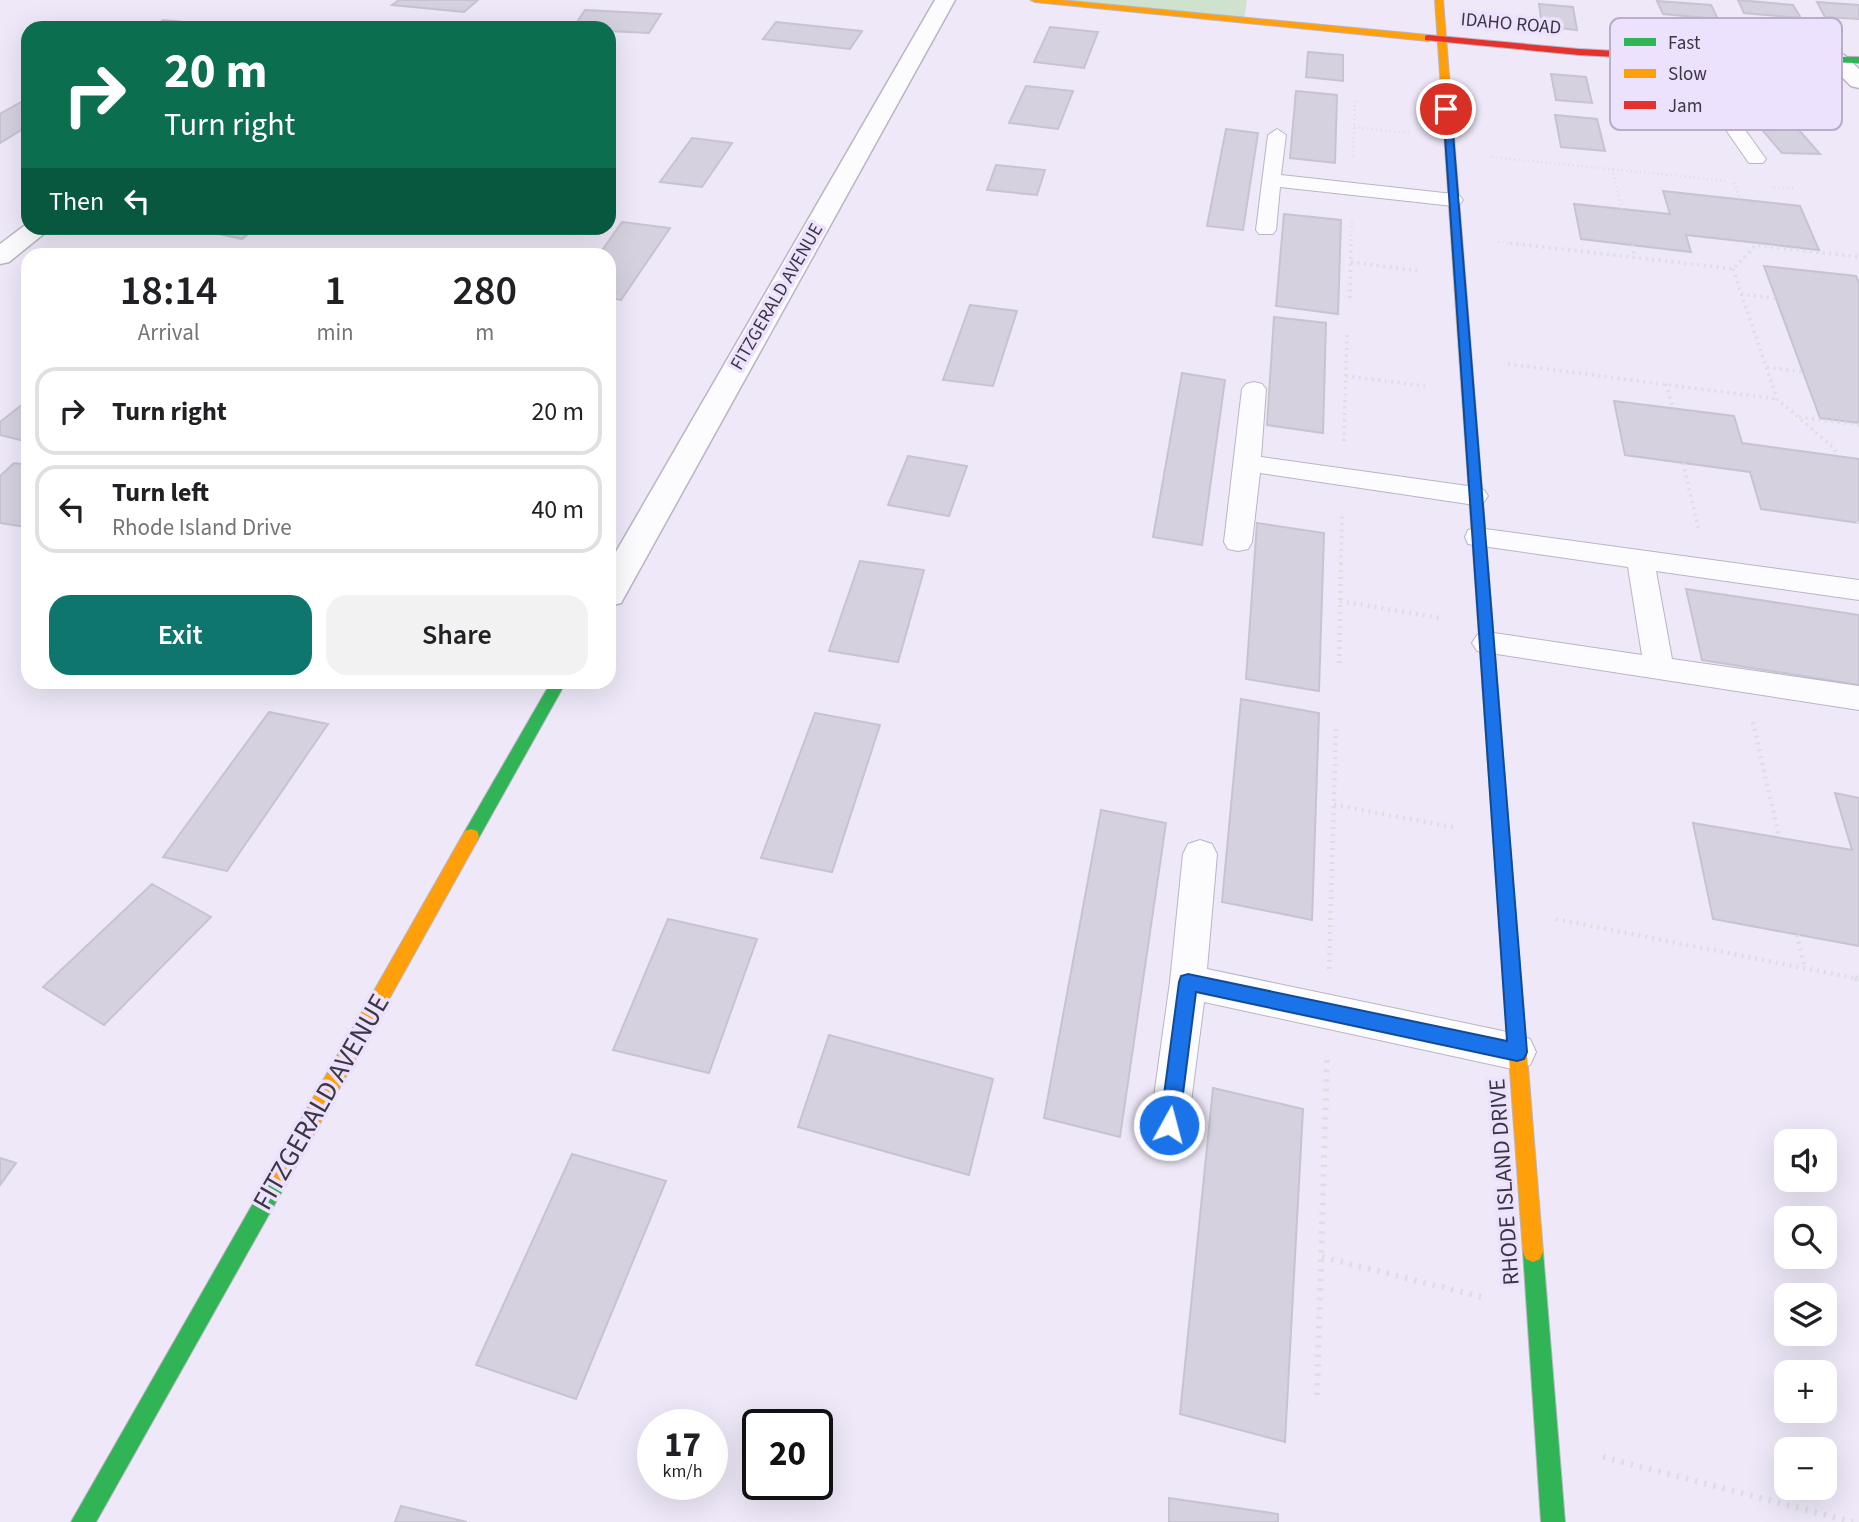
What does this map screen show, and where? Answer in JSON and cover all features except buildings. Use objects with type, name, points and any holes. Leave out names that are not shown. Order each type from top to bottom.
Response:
[{"type":"street","name":"FITZGERALD AVENUE","points":[[616,581],[945,0]]},
{"type":"street","name":"IDAHO ROAD","points":[[1035,0],[1610,54]]},
{"type":"street","name":"RHODE ISLAND DRIVE","points":[[1439,0],[1553,1522]]},
{"type":"street","points":[[1842,65],[1859,80]]},
{"type":"street","points":[[0,256],[28,235]]},
{"type":"street","name":"FITZGERALD AVENUE","points":[[83,1522],[555,689]]},
{"type":"lane","points":[[1736,130],[1756,159]]},
{"type":"lane","points":[[1266,230],[1277,135]]},
{"type":"lane","points":[[1272,180],[1453,200]]},
{"type":"lane","points":[[1238,542],[1254,389]]},
{"type":"lane","points":[[1248,463],[1475,496]]},
{"type":"lane","points":[[1478,537],[1859,590]]},
{"type":"lane","points":[[1640,559],[1659,668]]},
{"type":"lane","points":[[1486,635],[1659,668],[1859,698]]},
{"type":"lane","points":[[1169,1125],[1188,982],[1200,855]]},
{"type":"lane","points":[[1188,982],[1517,1052]]},
{"type":"path","points":[[1354,127],[1449,145],[1612,169],[1745,184]]},
{"type":"path","points":[[1612,169],[1622,209]]},
{"type":"path","points":[[1733,182],[1740,199]]},
{"type":"path","points":[[1769,186],[1794,189]]},
{"type":"path","points":[[1456,237],[1733,269]]},
{"type":"path","points":[[1733,269],[1755,244],[1859,257]]},
{"type":"path","points":[[1632,245],[1635,258]]},
{"type":"path","points":[[1350,262],[1459,276]]},
{"type":"path","points":[[1733,269],[1777,399],[1835,449],[1838,456]]},
{"type":"path","points":[[1741,293],[1776,298]]},
{"type":"path","points":[[1465,358],[1777,399]]},
{"type":"path","points":[[1767,367],[1803,372]]},
{"type":"path","points":[[1346,376],[1468,391]]},
{"type":"path","points":[[1666,384],[1673,408]]},
{"type":"path","points":[[1798,417],[1859,425]]},
{"type":"path","points":[[1683,463],[1709,569]]},
{"type":"path","points":[[1340,601],[1486,635]]},
{"type":"path","points":[[1744,681],[1779,837]]},
{"type":"path","points":[[1317,1395],[1336,728]]},
{"type":"path","points":[[1334,805],[1502,836]]},
{"type":"path","points":[[1507,910],[1859,979]]},
{"type":"path","points":[[1797,935],[1805,969]]},
{"type":"path","points":[[1322,1257],[1537,1312]]},
{"type":"path","points":[[1547,1442],[1853,1522]]},
{"type":"green space","points":[[1035,0],[1247,0],[1244,20]]},
{"type":"traffic: fast","points":[[1842,60],[1859,60]]},
{"type":"traffic: fast","points":[[1463,324],[1500,821]]},
{"type":"traffic: fast","points":[[471,836],[555,689]]},
{"type":"traffic: fast","points":[[83,1522],[278,1179]]},
{"type":"traffic: fast","points":[[1533,1252],[1553,1522]]},
{"type":"traffic: slow","points":[[1035,0],[1428,38]]},
{"type":"traffic: slow","points":[[1439,0],[1463,324]]},
{"type":"traffic: slow","points":[[1500,821],[1533,1252]]},
{"type":"traffic: slow","points":[[278,1179],[471,836]]},
{"type":"traffic: jam","points":[[1428,38],[1610,54]]},
{"type":"route","points":[[1169,1125],[1188,982],[1517,1052],[1446,109]]}]
